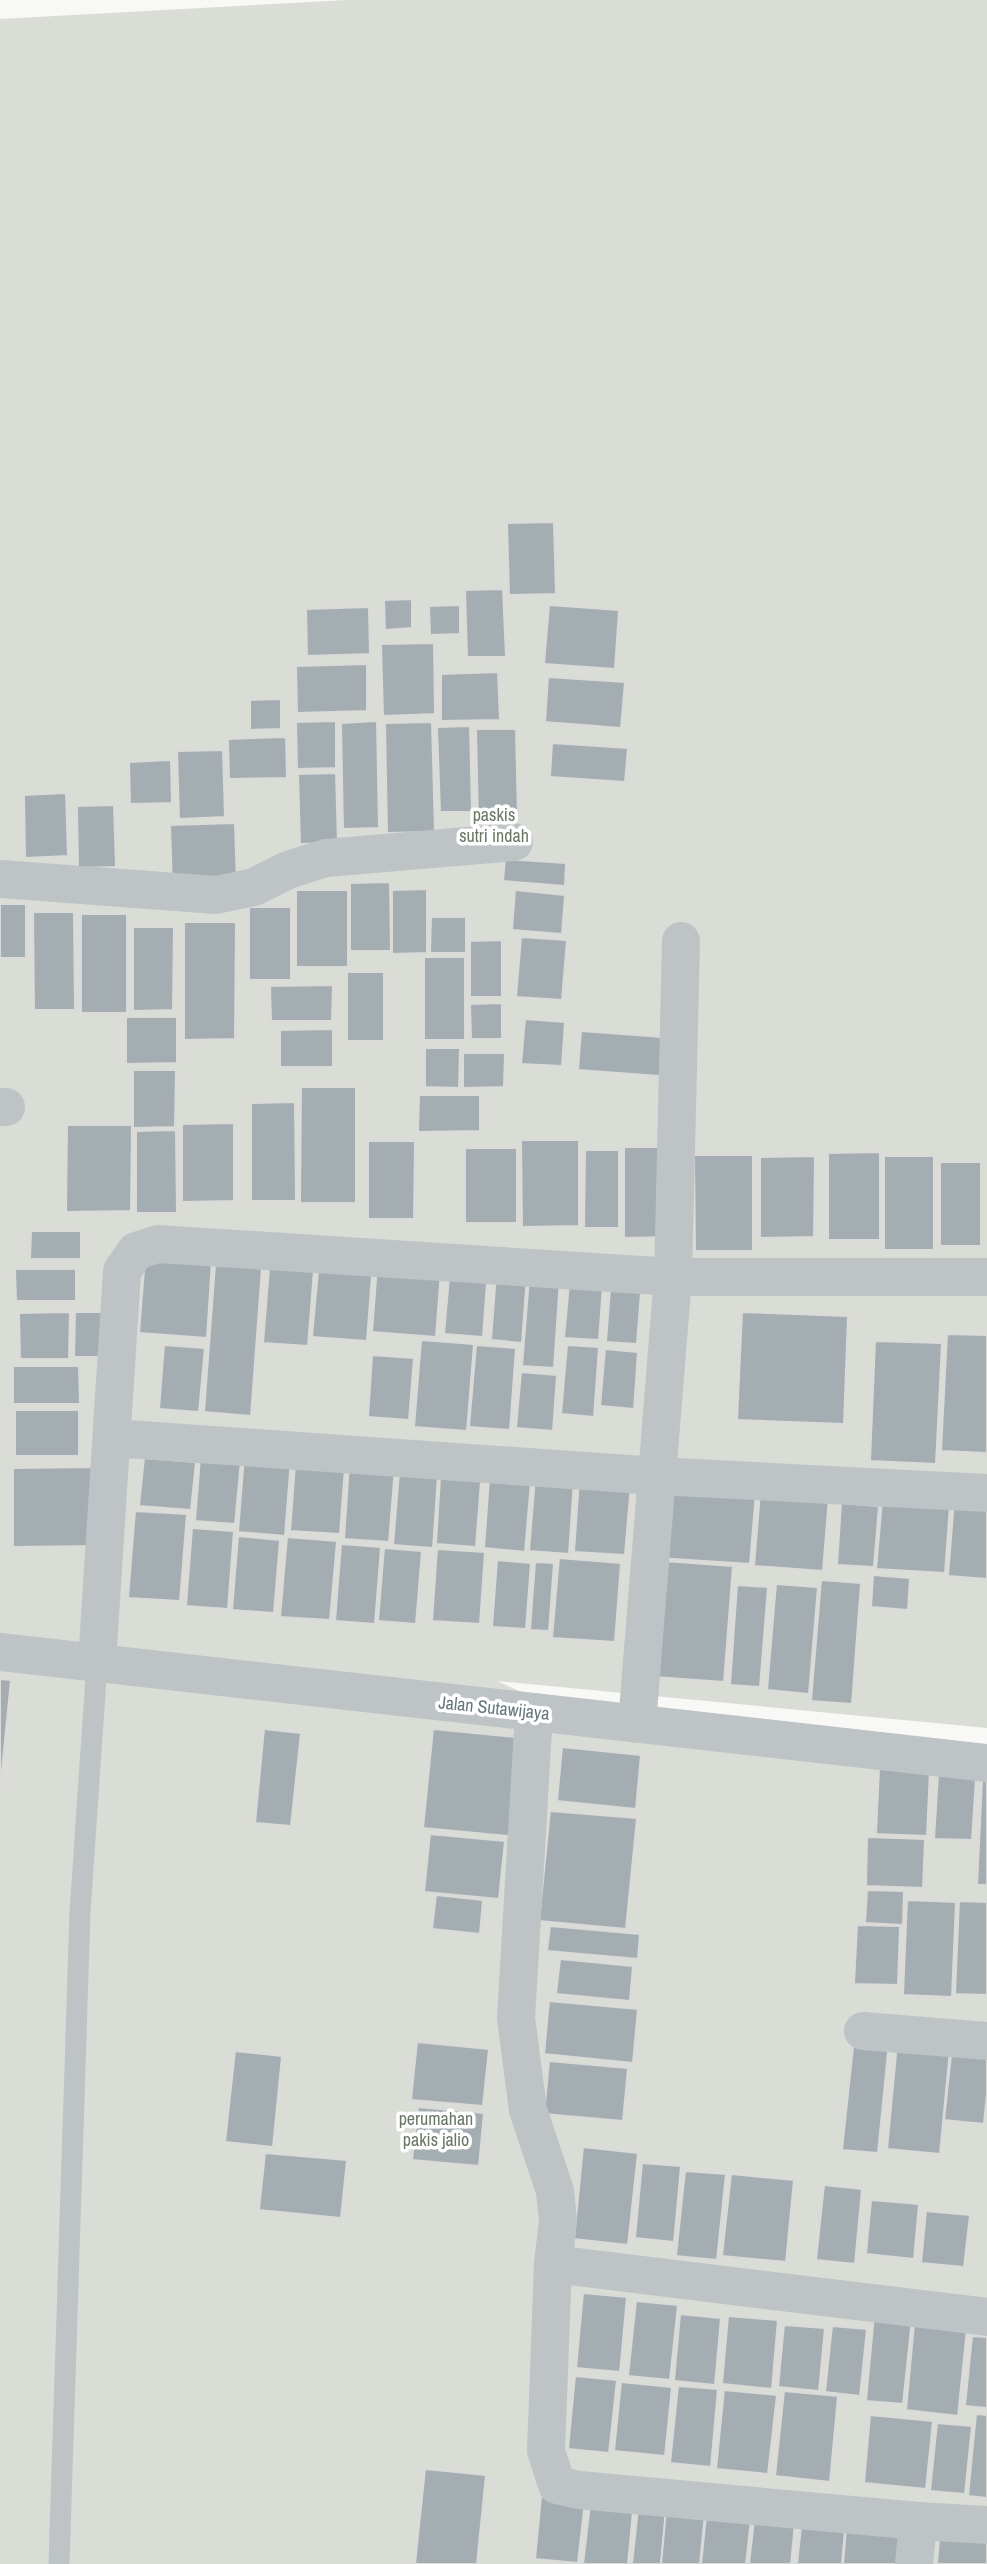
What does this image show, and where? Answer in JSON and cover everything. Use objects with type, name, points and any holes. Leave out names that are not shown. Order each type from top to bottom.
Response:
[{"type":"street","points":[[0,879],[216,895],[254,887],[288,870],[326,858],[514,842]]},
{"type":"street","points":[[637,1724],[673,1277],[681,941]]},
{"type":"street","points":[[97,1663],[122,1271],[136,1251],[158,1244],[673,1277],[987,1277]]},
{"type":"street","points":[[112,1438],[657,1476],[987,1493]]},
{"type":"street","name":"Jalan Sutawijaya","points":[[0,1652],[987,1763]]},
{"type":"street","points":[[534,1712],[516,2018],[528,2110],[555,2191],[558,2221],[553,2264],[546,2451],[556,2485],[579,2490],[987,2525]]},
{"type":"street","points":[[863,2031],[987,2041]]},
{"type":"street","points":[[553,2264],[987,2316]]},
{"type":"street","points":[[914,2564],[918,2521]]},
{"type":"lane","points":[[59,2564],[80,1912],[97,1663]]},
{"type":"green space","name":"paskis sutri indah","points":[[347,0],[987,0],[987,1728],[497,1681],[578,1717],[987,1774],[987,2564],[0,2564],[0,19]]},
{"type":"building","points":[[554,522],[556,594],[509,595],[507,523]]},
{"type":"building","points":[[503,589],[506,657],[467,657],[465,590]]},
{"type":"building","points":[[412,599],[412,628],[385,630],[384,600]]},
{"type":"building","points":[[460,605],[460,634],[430,635],[429,606]]},
{"type":"building","points":[[549,605],[619,610],[615,669],[544,664]]},
{"type":"building","points":[[369,607],[370,654],[307,656],[306,609]]},
{"type":"building","points":[[434,643],[435,714],[383,716],[381,644]]},
{"type":"building","points":[[367,664],[367,711],[297,713],[296,666]]},
{"type":"building","points":[[498,672],[500,720],[441,721],[441,674]]},
{"type":"building","points":[[548,677],[625,682],[621,728],[545,722]]},
{"type":"building","points":[[281,699],[281,729],[250,730],[250,700]]},
{"type":"building","points":[[336,721],[336,768],[297,769],[296,722]]},
{"type":"building","points":[[377,721],[379,828],[343,829],[341,723]]},
{"type":"building","points":[[432,722],[435,832],[387,833],[385,723]]},
{"type":"building","points":[[470,726],[472,812],[440,812],[437,727]]},
{"type":"building","points":[[476,729],[516,729],[518,819],[478,820]]},
{"type":"building","points":[[286,737],[287,778],[229,779],[228,739]]},
{"type":"building","points":[[552,743],[628,748],[625,782],[550,777]]},
{"type":"building","points":[[223,750],[225,817],[179,819],[177,751]]},
{"type":"building","points":[[171,760],[172,803],[130,804],[129,762]]},
{"type":"building","points":[[336,773],[338,843],[300,844],[298,774]]},
{"type":"building","points":[[66,793],[68,856],[25,858],[24,795]]},
{"type":"building","points":[[114,805],[116,867],[78,868],[77,806]]},
{"type":"building","points":[[235,823],[237,885],[172,887],[170,825]]},
{"type":"building","points":[[505,859],[566,863],[565,886],[503,881]]},
{"type":"building","points":[[390,882],[391,951],[350,951],[350,883]]},
{"type":"building","points":[[427,889],[427,953],[392,954],[392,890]]},
{"type":"building","points":[[296,890],[348,890],[348,967],[296,967]]},
{"type":"building","points":[[515,890],[565,895],[562,934],[512,930]]},
{"type":"building","points":[[0,904],[26,904],[26,958],[0,958]]},
{"type":"building","points":[[249,907],[291,907],[291,980],[249,980]]},
{"type":"building","points":[[33,912],[74,912],[75,1010],[34,1010]]},
{"type":"building","points":[[81,914],[127,914],[127,1013],[81,1013]]},
{"type":"building","points":[[431,917],[466,917],[466,953],[430,953]]},
{"type":"building","points":[[184,922],[236,922],[235,1039],[184,1040]]},
{"type":"building","points":[[133,927],[174,927],[173,1010],[133,1011]]},
{"type":"building","points":[[521,937],[567,940],[562,1000],[516,997]]},
{"type":"building","points":[[502,940],[502,997],[470,997],[470,941]]},
{"type":"building","points":[[424,957],[465,957],[465,1040],[424,1040]]},
{"type":"building","points":[[347,972],[384,972],[384,1041],[347,1041]]},
{"type":"building","points":[[333,985],[332,1021],[271,1021],[270,986]]},
{"type":"building","points":[[502,1003],[502,1039],[471,1039],[470,1004]]},
{"type":"building","points":[[126,1017],[177,1017],[177,1063],[126,1064]]},
{"type":"building","points":[[525,1019],[565,1022],[562,1066],[521,1064]]},
{"type":"building","points":[[333,1029],[333,1067],[280,1067],[280,1030]]},
{"type":"building","points":[[581,1031],[676,1038],[673,1077],[578,1070]]},
{"type":"building","points":[[425,1048],[460,1048],[459,1088],[425,1087]]},
{"type":"building","points":[[463,1053],[505,1053],[504,1087],[463,1088]]},
{"type":"building","points":[[133,1070],[176,1070],[175,1127],[133,1128]]},
{"type":"building","points":[[301,1087],[356,1087],[356,1203],[300,1203]]},
{"type":"building","points":[[419,1095],[480,1095],[480,1131],[418,1132]]},
{"type":"building","points":[[295,1102],[296,1201],[251,1201],[251,1103]]},
{"type":"building","points":[[234,1123],[234,1201],[182,1202],[182,1124]]},
{"type":"building","points":[[67,1125],[132,1125],[131,1211],[66,1212]]},
{"type":"building","points":[[176,1130],[177,1213],[136,1213],[136,1131]]},
{"type":"building","points":[[521,1140],[579,1140],[579,1226],[522,1227]]},
{"type":"building","points":[[368,1141],[415,1141],[414,1219],[368,1219]]},
{"type":"building","points":[[624,1147],[672,1147],[672,1237],[624,1238]]},
{"type":"building","points":[[465,1148],[517,1148],[517,1223],[465,1223]]},
{"type":"building","points":[[585,1150],[619,1150],[619,1228],[584,1228]]},
{"type":"building","points":[[880,1152],[880,1240],[828,1240],[828,1153]]},
{"type":"building","points":[[694,1155],[753,1155],[753,1251],[695,1251]]},
{"type":"building","points":[[815,1156],[814,1237],[760,1238],[760,1157]]},
{"type":"building","points":[[884,1156],[934,1156],[934,1250],[884,1250]]},
{"type":"building","points":[[940,1162],[981,1162],[981,1246],[940,1246]]},
{"type":"building","points":[[31,1231],[81,1231],[81,1259],[30,1259]]},
{"type":"building","points":[[145,1257],[212,1261],[207,1338],[139,1333]]},
{"type":"building","points":[[215,1265],[262,1268],[251,1416],[204,1412]]},
{"type":"building","points":[[377,1266],[441,1272],[436,1337],[372,1332]]},
{"type":"building","points":[[450,1266],[488,1269],[483,1337],[444,1334]]},
{"type":"building","points":[[269,1268],[314,1271],[308,1346],[263,1343]]},
{"type":"building","points":[[15,1269],[76,1269],[76,1301],[16,1301]]},
{"type":"building","points":[[318,1271],[372,1275],[367,1341],[312,1337]]},
{"type":"building","points":[[496,1274],[527,1276],[522,1343],[491,1340]]},
{"type":"building","points":[[529,1278],[560,1280],[554,1368],[522,1366]]},
{"type":"building","points":[[569,1284],[603,1286],[599,1340],[564,1338]]},
{"type":"building","points":[[610,1289],[641,1292],[637,1344],[606,1342]]},
{"type":"building","points":[[70,1312],[69,1359],[20,1359],[19,1313]]},
{"type":"building","points":[[75,1312],[104,1312],[105,1357],[74,1357]]},
{"type":"building","points":[[742,1312],[848,1316],[844,1424],[737,1420]]},
{"type":"building","points":[[947,1334],[987,1335],[987,1453],[941,1451]]},
{"type":"building","points":[[421,1340],[474,1344],[467,1431],[414,1427]]},
{"type":"building","points":[[875,1341],[942,1343],[936,1464],[870,1461]]},
{"type":"building","points":[[164,1345],[205,1348],[199,1412],[159,1409]]},
{"type":"building","points":[[476,1345],[516,1348],[510,1430],[469,1427]]},
{"type":"building","points":[[567,1345],[599,1347],[594,1417],[561,1414]]},
{"type":"building","points":[[605,1349],[638,1352],[634,1409],[600,1406]]},
{"type":"building","points":[[372,1355],[414,1358],[409,1420],[368,1417]]},
{"type":"building","points":[[13,1366],[79,1366],[80,1404],[13,1404]]},
{"type":"building","points":[[521,1372],[557,1375],[553,1431],[516,1428]]},
{"type":"building","points":[[15,1410],[79,1410],[79,1456],[15,1456]]},
{"type":"building","points":[[244,1456],[291,1459],[285,1536],[238,1532]]},
{"type":"building","points":[[144,1458],[196,1462],[191,1510],[139,1506]]},
{"type":"building","points":[[200,1458],[241,1461],[235,1524],[195,1521]]},
{"type":"building","points":[[295,1465],[345,1468],[340,1534],[290,1531]]},
{"type":"building","points":[[349,1465],[395,1468],[389,1542],[344,1539]]},
{"type":"building","points":[[96,1467],[95,1546],[13,1547],[13,1468]]},
{"type":"building","points":[[399,1473],[438,1475],[433,1548],[393,1545]]},
{"type":"building","points":[[440,1478],[481,1481],[476,1547],[436,1544]]},
{"type":"building","points":[[535,1478],[574,1481],[569,1554],[529,1551]]},
{"type":"building","points":[[489,1479],[531,1482],[525,1552],[484,1548]]},
{"type":"building","points":[[579,1480],[631,1484],[625,1555],[574,1552]]},
{"type":"building","points":[[663,1486],[756,1493],[750,1564],[658,1558]]},
{"type":"building","points":[[760,1493],[829,1497],[823,1571],[754,1566]]},
{"type":"building","points":[[954,1500],[987,1502],[987,1579],[948,1576]]},
{"type":"building","points":[[882,1501],[950,1505],[945,1573],[876,1569]]},
{"type":"building","points":[[841,1503],[879,1506],[874,1567],[837,1565]]},
{"type":"building","points":[[135,1511],[187,1514],[180,1601],[128,1598]]},
{"type":"building","points":[[192,1528],[234,1531],[228,1609],[186,1606]]},
{"type":"building","points":[[238,1536],[280,1540],[274,1613],[232,1610]]},
{"type":"building","points":[[287,1537],[337,1541],[330,1620],[280,1617]]},
{"type":"building","points":[[341,1544],[381,1547],[375,1624],[335,1621]]},
{"type":"building","points":[[384,1548],[422,1551],[416,1624],[378,1621]]},
{"type":"building","points":[[437,1549],[485,1552],[480,1624],[432,1621]]},
{"type":"building","points":[[559,1558],[621,1563],[615,1642],[552,1638]]},
{"type":"building","points":[[497,1560],[531,1563],[526,1629],[492,1627]]},
{"type":"building","points":[[664,1561],[733,1566],[724,1682],[655,1677]]},
{"type":"building","points":[[535,1562],[554,1563],[549,1631],[530,1630]]},
{"type":"building","points":[[873,1575],[910,1578],[908,1610],[871,1607]]},
{"type":"building","points":[[821,1580],[861,1583],[852,1704],[811,1701]]},
{"type":"building","points":[[776,1584],[818,1587],[809,1694],[767,1690]]},
{"type":"building","points":[[737,1585],[768,1587],[760,1687],[730,1685]]},
{"type":"building","points":[[0,1679],[11,1680],[0,1791]]},
{"type":"building","points":[[264,1729],[301,1733],[291,1826],[255,1823]]},
{"type":"building","points":[[433,1729],[527,1738],[517,1837],[423,1828]]},
{"type":"building","points":[[562,1747],[641,1755],[636,1809],[557,1801]]},
{"type":"building","points":[[879,1768],[930,1770],[927,1836],[876,1834]]},
{"type":"building","points":[[938,1775],[976,1777],[972,1840],[934,1839]]},
{"type":"building","points":[[982,1781],[987,1781],[987,1885],[977,1885]]},
{"type":"building","points":[[550,1811],[637,1818],[626,1929],[539,1921]]},
{"type":"building","points":[[430,1834],[505,1841],[499,1899],[424,1892]]},
{"type":"building","points":[[867,1837],[925,1839],[923,1888],[866,1886]]},
{"type":"building","points":[[867,1890],[904,1891],[903,1925],[865,1923]]},
{"type":"building","points":[[436,1895],[483,1900],[480,1934],[432,1929]]},
{"type":"building","points":[[907,1900],[956,1902],[952,1997],[903,1995]]},
{"type":"building","points":[[959,1901],[987,1902],[987,1995],[955,1994]]},
{"type":"building","points":[[857,1925],[900,1926],[898,1985],[854,1984]]},
{"type":"building","points":[[550,1926],[640,1934],[638,1959],[547,1951]]},
{"type":"building","points":[[560,1959],[633,1966],[630,2001],[556,1994]]},
{"type":"building","points":[[549,2001],[638,2009],[633,2063],[544,2054]]},
{"type":"building","points":[[854,2038],[889,2042],[878,2153],[842,2150]]},
{"type":"building","points":[[417,2042],[489,2049],[483,2106],[411,2100]]},
{"type":"building","points":[[897,2044],[950,2049],[940,2154],[887,2149]]},
{"type":"building","points":[[952,2046],[987,2049],[984,2124],[944,2120]]},
{"type":"building","points":[[235,2051],[282,2056],[273,2147],[225,2142]]},
{"type":"building","points":[[549,2061],[628,2068],[623,2121],[544,2114]]},
{"type":"building","points":[[418,2107],[484,2113],[479,2166],[412,2160]]},
{"type":"building","points":[[583,2147],[638,2153],[628,2245],[574,2239]]},
{"type":"building","points":[[265,2153],[347,2160],[341,2218],[259,2210]]},
{"type":"building","points":[[642,2163],[681,2166],[674,2242],[635,2238]]},
{"type":"building","points":[[685,2171],[726,2174],[717,2260],[676,2256]]},
{"type":"building","points":[[731,2174],[794,2180],[786,2262],[722,2256]]},
{"type":"building","points":[[824,2185],[862,2189],[855,2264],[816,2260]]},
{"type":"building","points":[[871,2200],[919,2204],[914,2259],[866,2254]]},
{"type":"building","points":[[926,2211],[970,2215],[964,2267],[921,2263]]},
{"type":"building","points":[[583,2293],[627,2297],[620,2372],[576,2368]]},
{"type":"building","points":[[636,2301],[678,2305],[670,2380],[628,2376]]},
{"type":"building","points":[[680,2314],[721,2318],[715,2385],[674,2381]]},
{"type":"building","points":[[874,2315],[912,2319],[903,2404],[866,2401]]},
{"type":"building","points":[[728,2316],[778,2320],[772,2389],[722,2384]]},
{"type":"building","points":[[914,2324],[967,2329],[958,2416],[906,2410]]},
{"type":"building","points":[[784,2325],[825,2328],[819,2391],[778,2387]]},
{"type":"building","points":[[832,2326],[867,2329],[860,2396],[825,2392]]},
{"type":"building","points":[[972,2336],[987,2337],[987,2408],[965,2406]]},
{"type":"building","points":[[575,2376],[617,2380],[609,2453],[568,2449]]},
{"type":"building","points":[[621,2382],[672,2387],[665,2456],[614,2451]]},
{"type":"building","points":[[678,2386],[718,2389],[711,2467],[670,2463]]},
{"type":"building","points":[[724,2390],[777,2395],[768,2474],[716,2469]]},
{"type":"building","points":[[784,2391],[838,2396],[830,2482],[775,2476]]},
{"type":"building","points":[[976,2414],[987,2415],[987,2498],[968,2496]]},
{"type":"building","points":[[870,2415],[933,2421],[926,2489],[864,2483]]},
{"type":"building","points":[[937,2423],[972,2426],[965,2494],[930,2491]]},
{"type":"building","points":[[425,2469],[486,2475],[477,2564],[415,2564]]},
{"type":"building","points":[[591,2496],[634,2501],[628,2564],[583,2564]]},
{"type":"building","points":[[541,2497],[585,2501],[578,2563],[535,2559]]},
{"type":"building","points":[[638,2508],[666,2511],[661,2564],[632,2564]]},
{"type":"building","points":[[666,2511],[705,2514],[700,2564],[661,2564]]},
{"type":"building","points":[[706,2516],[751,2520],[746,2564],[701,2564]]},
{"type":"building","points":[[754,2520],[795,2524],[791,2564],[749,2564]]},
{"type":"building","points":[[801,2526],[845,2530],[842,2564],[797,2564]]},
{"type":"building","points":[[940,2527],[987,2531],[987,2564],[937,2564]]},
{"type":"building","points":[[846,2529],[900,2535],[897,2564],[843,2564]]},
{"type":"park label","name":"perumahan pakis jalio","points":[[436,2129]]}]
